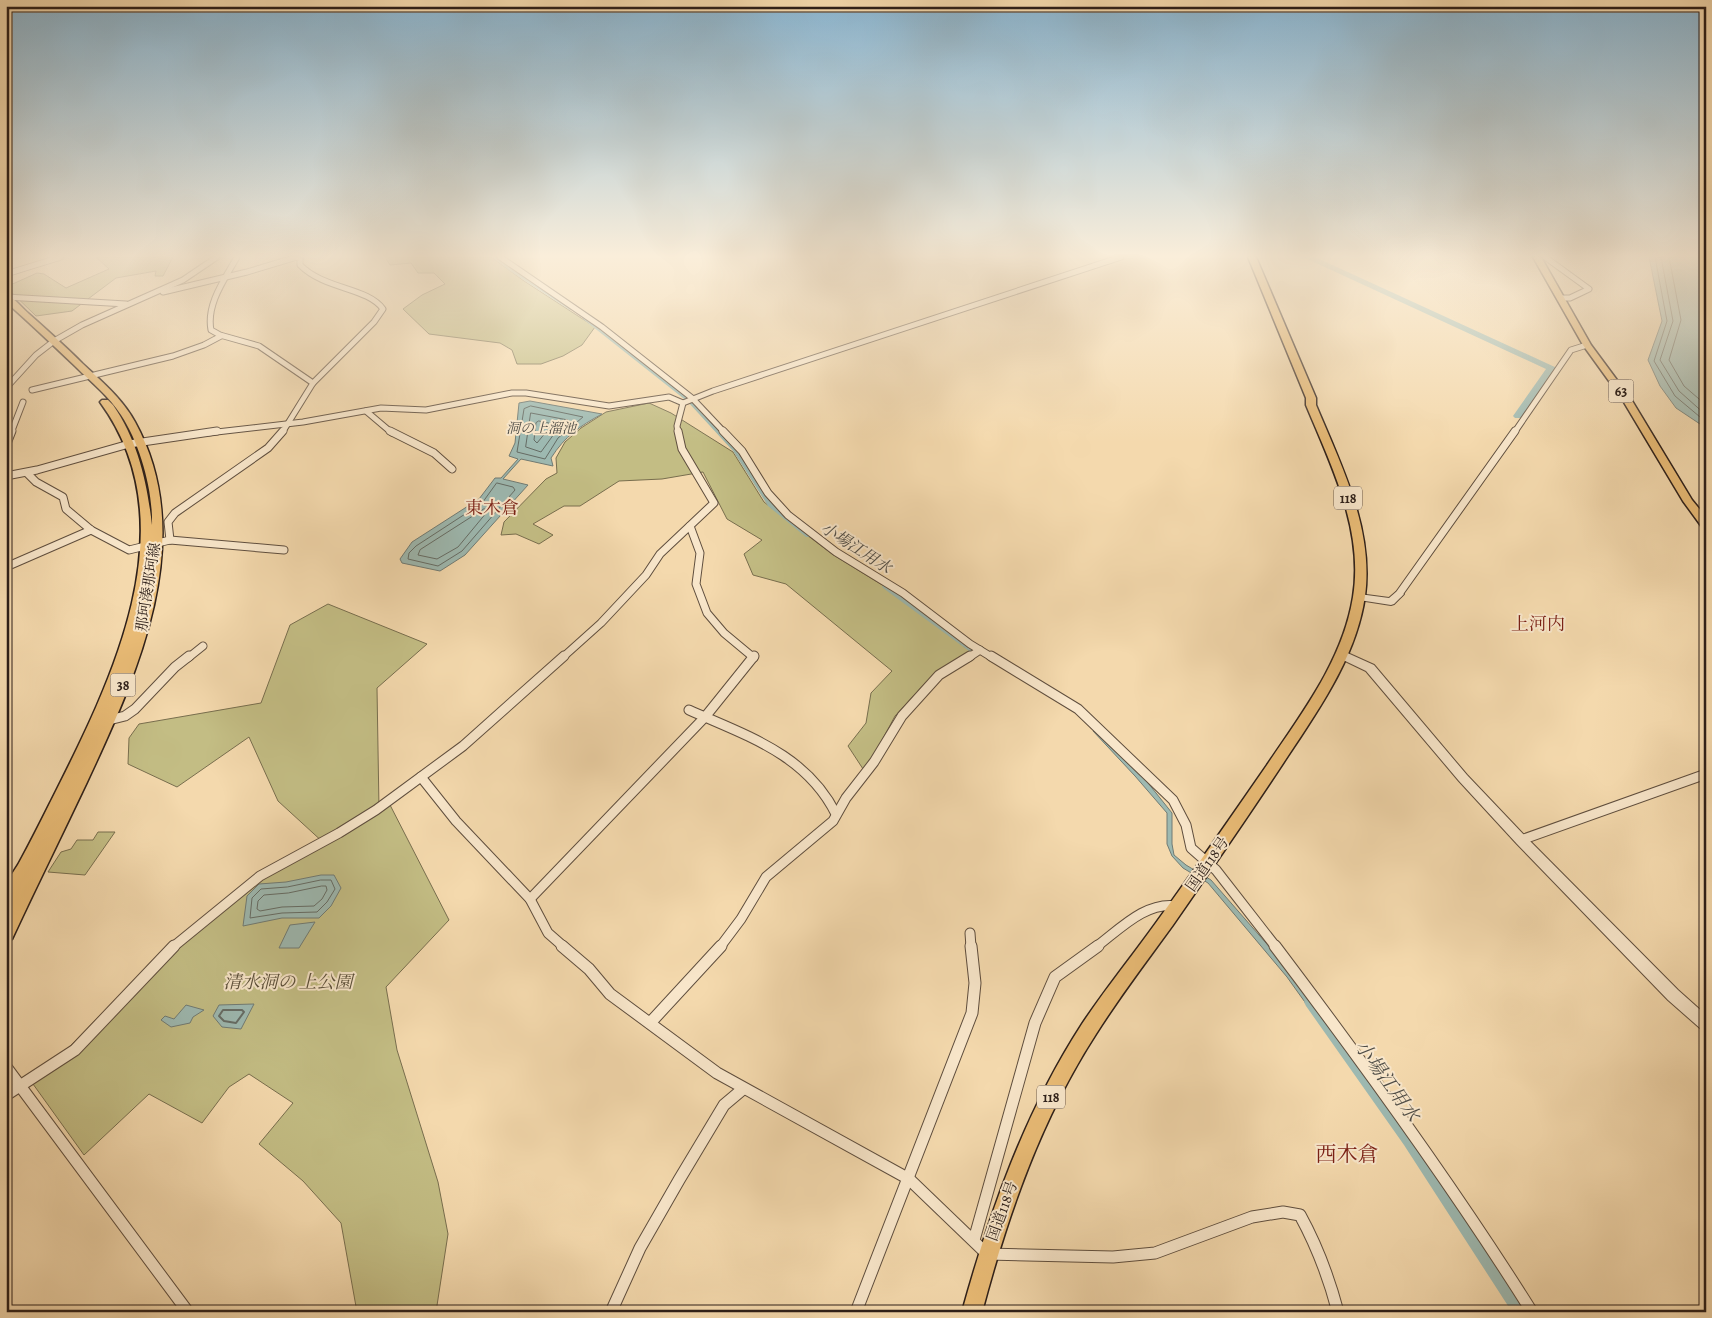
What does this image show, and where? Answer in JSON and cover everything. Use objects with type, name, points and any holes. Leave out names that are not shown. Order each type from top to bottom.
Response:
[{"type":"main road","name":"那珂湊那珂線","points":[[6,902],[47,824],[112,688],[136,615],[151,545],[156,502],[148,459],[115,413],[88,378],[20,319]]},
{"type":"main road","name":"那珂湊那珂線","points":[[27,319],[50,343]]},
{"type":"main road","name":"国道118号","points":[[1271,319],[1303,398],[1311,405]]},
{"type":"main road","name":"国道118号","points":[[972,1312],[987,1254],[1022,1158],[1081,1041],[1178,906],[1314,707],[1343,655],[1359,597],[1360,548],[1351,506],[1311,405],[1311,398],[1278,319]]},
{"type":"main road","name":"63","points":[[1572,319],[1587,345],[1626,399],[1688,501],[1706,525]]},
{"type":"main road","name":"那珂湊那珂線","points":[[6,934],[109,720],[144,626],[155,562],[151,545]]},
{"type":"street","points":[[6,388],[50,343],[99,319]]},
{"type":"street","points":[[210,319],[211,330],[221,336],[248,341],[266,348],[288,366],[307,376],[313,383]]},
{"type":"street","points":[[170,540],[168,522],[176,513],[268,448],[288,424],[313,383],[376,319]]},
{"type":"street","points":[[590,319],[688,400],[742,451],[768,493],[788,515],[836,552],[903,593],[977,652],[1062,698],[1091,718],[1173,800],[1181,812],[1186,825],[1191,848],[1216,870],[1331,1020],[1481,1231],[1532,1312]]},
{"type":"street","points":[[6,476],[27,473],[135,443],[213,431],[288,424],[386,408],[426,410],[516,393],[609,406],[664,398],[688,400],[935,319]]},
{"type":"street","points":[[32,390],[174,356],[204,345],[221,336]]},
{"type":"street","points":[[1359,597],[1391,602],[1400,594],[1571,350],[1587,345]]},
{"type":"street","points":[[6,1095],[75,1050],[175,945],[239,892],[260,876],[376,810],[463,746],[596,628],[646,575],[660,554],[714,504],[682,449],[677,426],[688,400]]},
{"type":"street","points":[[6,446],[23,402]]},
{"type":"street","points":[[366,411],[395,434],[429,449],[448,462],[452,469]]},
{"type":"street","points":[[27,473],[36,482],[63,497],[66,509],[91,530],[129,550],[170,540],[284,550]]},
{"type":"street","points":[[530,899],[705,717],[755,657],[724,633],[706,613],[696,584],[700,553],[690,526]]},
{"type":"street","points":[[6,567],[91,530]]},
{"type":"street","points":[[109,720],[124,716],[135,709],[175,667],[203,646]]},
{"type":"street","points":[[650,1023],[714,955],[741,919],[766,877],[833,821],[846,798],[874,762],[902,716],[940,675],[977,652]]},
{"type":"street","points":[[1343,655],[1366,664],[1374,672],[1444,756],[1521,840],[1673,995],[1706,1024]]},
{"type":"street","points":[[689,710],[767,746],[793,764],[819,784],[831,800],[836,814]]},
{"type":"street","points":[[1521,840],[1706,774]]},
{"type":"street","points":[[421,777],[456,821],[530,899],[548,934],[589,969],[610,994],[694,1058],[743,1089],[909,1179],[987,1254],[1113,1258],[1155,1254],[1252,1217],[1283,1212],[1300,1215],[1310,1233],[1324,1264],[1338,1312]]},
{"type":"street","points":[[974,1240],[1036,1023],[1055,977],[1145,911],[1164,904],[1178,906]]},
{"type":"street","points":[[856,1312],[972,1013],[975,983],[970,933]]},
{"type":"street","points":[[6,1067],[188,1312]]},
{"type":"street","points":[[611,1312],[640,1248],[679,1180],[724,1105],[743,1089]]},
{"type":"green space","points":[[413,319],[582,319],[595,327],[582,345],[563,356],[541,364],[517,364],[512,350],[500,343],[429,334]]},
{"type":"green space","points":[[649,403],[671,413],[733,452],[764,502],[832,554],[892,591],[970,651],[928,680],[895,716],[865,772],[848,746],[866,723],[871,693],[892,671],[786,584],[753,575],[744,554],[762,540],[727,519],[703,472],[662,479],[619,481],[580,506],[564,506],[533,524],[553,535],[539,544],[516,534],[501,535],[504,522],[546,479],[557,473],[556,458],[565,442],[581,428],[606,412]]},
{"type":"green space","name":"清水洞の 上公園","points":[[328,604],[427,644],[377,688],[379,809],[389,803],[449,920],[386,987],[397,1050],[438,1182],[448,1234],[436,1312],[357,1312],[341,1223],[303,1181],[259,1144],[293,1103],[249,1074],[229,1087],[202,1123],[149,1094],[84,1155],[33,1084],[161,953],[259,880],[325,844],[278,801],[249,737],[177,787],[128,764],[129,738],[139,724],[261,703],[290,625]]},
{"type":"green space","points":[[98,832],[115,832],[85,875],[48,872],[61,852],[71,849],[77,840],[93,840]]},
{"type":"water","points":[[1661,319],[1706,319],[1706,428],[1676,408],[1660,386],[1648,360]]},
{"type":"water","name":"洞の上溜池","points":[[530,401],[602,414],[580,427],[567,438],[551,458],[553,466],[521,459],[503,479],[528,485],[465,555],[440,571],[402,563],[400,559],[412,542],[479,499],[495,478],[501,478],[518,459],[509,456],[515,443],[519,403]]},
{"type":"water","points":[[1098,729],[1140,773],[1172,813],[1174,855],[1186,865],[1211,880],[1293,974],[1318,1009],[1312,1012],[1287,977],[1208,883],[1183,868],[1172,856],[1167,844],[1167,813],[1093,731]]},
{"type":"water","points":[[321,875],[334,875],[341,888],[331,906],[319,918],[282,918],[243,926],[247,896],[259,884],[286,882]]},
{"type":"water","points":[[315,922],[299,948],[279,948],[290,925]]},
{"type":"water","points":[[254,1004],[241,1029],[222,1027],[213,1016],[219,1005]]},
{"type":"water","points":[[186,1005],[204,1010],[193,1017],[190,1023],[171,1027],[161,1020],[165,1016],[174,1019]]},
{"type":"waterway","name":"小場江用水","points":[[586,319],[690,401],[736,450],[771,504],[809,535]]},
{"type":"waterway","points":[[1442,319],[1533,360]]},
{"type":"waterway","points":[[1519,416],[1552,368],[1538,362]]},
{"type":"waterway","name":"小場江用水","points":[[886,586],[972,649]]},
{"type":"waterway","name":"小場江用水","points":[[1310,1002],[1409,1140],[1521,1312]]},
{"type":"district","name":"東木倉","points":[[492,508]]},
{"type":"district","name":"上河内","points":[[1538,624]]},
{"type":"district","name":"西木倉","points":[[1347,1154]]}]
